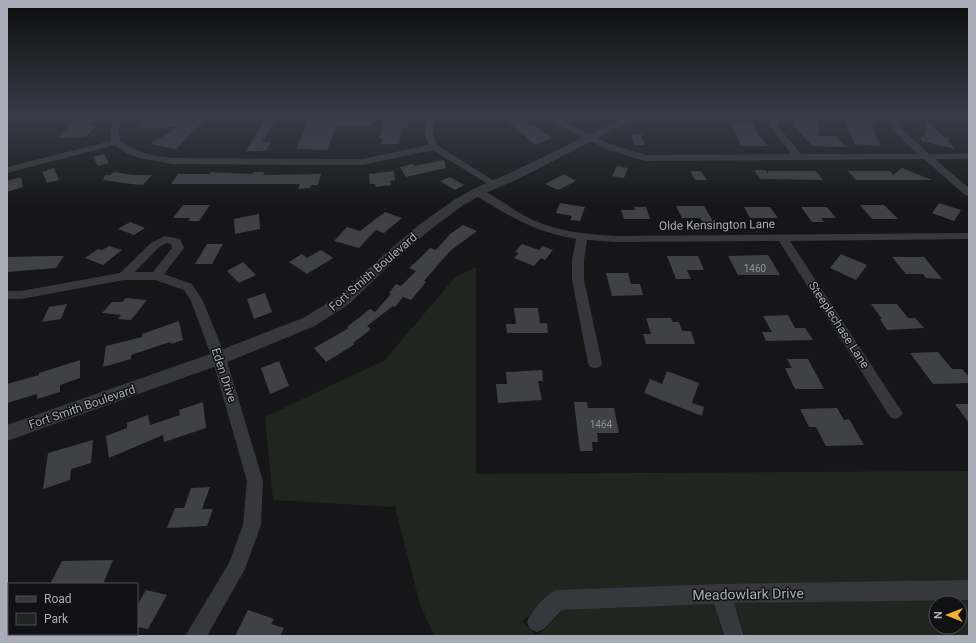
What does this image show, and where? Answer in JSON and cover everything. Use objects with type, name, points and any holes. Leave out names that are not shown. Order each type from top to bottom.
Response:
[{"type":"street","points":[[7,170],[100,146]]},
{"type":"street","points":[[121,146],[127,151],[145,158],[173,162],[362,162],[434,147],[494,184]]},
{"type":"street","name":"Fort Smith Boulevard","points":[[7,433],[219,358],[280,335],[309,322],[344,300],[393,254],[425,227],[476,192],[512,177],[577,146]]},
{"type":"street","points":[[607,146],[645,158],[969,156]]},
{"type":"street","points":[[789,146],[798,157]]},
{"type":"street","points":[[914,146],[969,193]]},
{"type":"street","name":"Olde Kensington Lane","points":[[476,192],[523,220],[552,230],[582,237],[614,239],[969,236]]},
{"type":"street","points":[[582,237],[578,260],[578,280],[595,363]]},
{"type":"street","name":"Steeplechase Lane","points":[[782,237],[895,413]]},
{"type":"street","points":[[124,276],[155,245],[165,239],[176,241],[178,248],[156,276]]},
{"type":"street","name":"Eden Drive","points":[[7,295],[21,295],[124,276],[156,276],[188,287],[197,301],[219,358],[255,481],[252,525],[236,569],[195,636]]},
{"type":"street","name":"Meadowlark Drive","points":[[536,622],[557,600],[721,594],[969,590]]},
{"type":"street","points":[[721,594],[734,636]]},
{"type":"green space","points":[[476,267],[476,474],[969,471],[969,580],[556,591],[550,594],[522,622],[536,636],[434,636],[420,604],[395,507],[273,500],[265,417],[385,360],[455,277]]},
{"type":"green space","points":[[969,599],[969,636],[745,636],[734,603],[928,600],[928,635],[968,635]]},
{"type":"green space","points":[[714,604],[723,636],[538,636],[563,610]]},
{"type":"building","points":[[160,146],[179,146],[176,149]]},
{"type":"building","points":[[249,146],[269,146],[266,151],[246,151]]},
{"type":"building","points":[[297,146],[328,146],[327,150],[296,149]]},
{"type":"building","points":[[812,146],[845,146],[846,147]]},
{"type":"building","points":[[942,146],[952,146],[955,149]]},
{"type":"building","points":[[104,154],[109,163],[98,166],[93,157]]},
{"type":"building","points":[[444,160],[446,168],[406,177],[400,167],[413,164],[414,166]]},
{"type":"building","points":[[617,166],[628,168],[624,178],[612,176]]},
{"type":"building","points":[[54,168],[59,180],[47,183],[42,172]]},
{"type":"building","points":[[902,168],[932,180],[856,180],[848,171],[890,171],[893,175]]},
{"type":"building","points":[[754,170],[765,170],[768,174],[768,171],[816,171],[823,180],[760,179]]},
{"type":"building","points":[[394,171],[395,180],[390,181],[391,185],[376,187],[375,184],[370,184],[369,174]]},
{"type":"building","points":[[690,171],[701,171],[707,180],[695,180]]},
{"type":"building","points":[[114,172],[132,175],[152,175],[143,185],[103,180],[105,175],[110,175]]},
{"type":"building","points":[[211,172],[252,174],[254,172],[265,172],[263,175],[321,174],[318,185],[312,185],[310,188],[298,189],[300,184],[171,184],[178,174],[210,174]]},
{"type":"building","points":[[564,174],[576,181],[558,190],[545,184]]},
{"type":"building","points":[[21,177],[23,187],[7,192],[7,181]]},
{"type":"building","points":[[450,177],[464,185],[455,190],[440,181]]},
{"type":"building","points":[[560,203],[585,207],[580,221],[570,220],[572,216],[556,213]]},
{"type":"building","points":[[939,203],[961,210],[954,221],[932,213]]},
{"type":"building","points":[[183,205],[210,205],[199,221],[189,221],[190,218],[173,218]]},
{"type":"building","points":[[860,205],[884,205],[898,219],[872,219]]},
{"type":"building","points":[[676,206],[704,206],[714,223],[703,223],[700,218],[682,218]]},
{"type":"building","points":[[634,207],[646,207],[650,219],[624,219],[621,210],[635,210]]},
{"type":"building","points":[[744,207],[770,207],[778,218],[750,218]]},
{"type":"building","points":[[801,207],[827,207],[836,218],[821,218],[824,222],[812,222]]},
{"type":"building","points":[[385,212],[402,218],[384,233],[376,230],[359,248],[334,241],[347,227],[360,231]]},
{"type":"building","points":[[259,214],[260,229],[235,234],[234,219]]},
{"type":"building","points":[[130,222],[145,228],[134,235],[118,229]]},
{"type":"building","points":[[463,225],[477,231],[450,251],[424,281],[426,282],[411,300],[403,297],[395,307],[393,306],[367,326],[371,329],[353,343],[355,344],[326,362],[314,348],[349,328],[347,327],[370,309],[375,312],[391,294],[389,293],[396,284],[401,286],[416,271],[409,268],[430,248],[436,250],[450,234]]},
{"type":"building","points":[[207,244],[223,244],[212,264],[195,264]]},
{"type":"building","points":[[522,244],[539,250],[543,246],[553,250],[545,260],[541,258],[534,266],[514,258],[519,253],[515,252]]},
{"type":"building","points":[[109,246],[122,250],[103,265],[85,258],[98,249],[102,250]]},
{"type":"building","points":[[321,250],[333,258],[307,274],[289,262],[302,254],[307,258]]},
{"type":"building","points":[[841,254],[867,265],[856,280],[830,268]]},
{"type":"building","points":[[768,255],[780,275],[738,275],[728,256]]},
{"type":"building","points":[[64,256],[56,268],[7,272],[7,257]]},
{"type":"building","points":[[667,256],[698,256],[704,270],[687,270],[691,279],[676,279]]},
{"type":"building","points":[[892,257],[924,257],[942,279],[926,278],[923,274],[906,274]]},
{"type":"building","points":[[243,262],[256,275],[239,283],[227,271]]},
{"type":"building","points":[[606,273],[628,273],[631,284],[640,284],[643,295],[612,296]]},
{"type":"building","points":[[265,293],[272,312],[254,319],[247,299]]},
{"type":"building","points":[[126,298],[147,300],[131,320],[118,319],[121,315],[102,313],[112,302],[122,302]]},
{"type":"building","points":[[67,304],[61,319],[42,322],[49,307]]},
{"type":"building","points":[[871,304],[897,304],[908,318],[915,318],[924,328],[887,330],[880,319],[882,319]]},
{"type":"building","points":[[514,308],[538,308],[540,323],[547,323],[548,333],[507,333],[506,324],[516,324]]},
{"type":"building","points":[[788,315],[795,328],[805,328],[813,340],[766,341],[762,332],[772,332],[763,316]]},
{"type":"building","points":[[646,318],[671,318],[673,322],[679,322],[682,331],[691,331],[695,344],[646,344],[643,334],[651,334]]},
{"type":"building","points":[[179,321],[183,340],[171,344],[170,342],[131,355],[131,359],[103,367],[106,346],[142,337],[142,334]]},
{"type":"building","points":[[938,352],[952,369],[962,369],[969,377],[969,383],[933,384],[910,353]]},
{"type":"building","points":[[787,359],[808,359],[824,389],[795,389],[785,368],[792,368]]},
{"type":"building","points":[[80,360],[80,378],[60,385],[60,392],[37,399],[37,394],[7,403],[7,384],[39,375],[39,373]]},
{"type":"building","points":[[279,361],[289,386],[270,394],[261,368]]},
{"type":"building","points":[[542,370],[543,381],[538,381],[542,400],[498,403],[496,384],[507,384],[506,372]]},
{"type":"building","points":[[667,371],[699,383],[692,403],[704,407],[702,416],[644,393],[650,379],[662,384]]},
{"type":"building","points":[[203,402],[206,428],[164,442],[163,435],[109,458],[106,436],[127,428],[127,423],[148,415],[150,425],[180,415],[179,410]]},
{"type":"building","points":[[574,402],[587,402],[588,408],[614,408],[619,433],[597,433],[598,442],[592,442],[593,451],[580,451]]},
{"type":"building","points":[[955,404],[969,404],[969,423]]},
{"type":"building","points":[[837,408],[844,420],[849,419],[864,445],[826,446],[816,427],[809,427],[800,409]]},
{"type":"building","points":[[93,440],[91,463],[71,469],[70,480],[43,489],[48,453]]},
{"type":"building","points":[[210,487],[202,509],[213,509],[207,526],[167,528],[175,508],[184,508],[191,488]]},
{"type":"building","points":[[113,560],[103,583],[51,583],[62,561]]},
{"type":"building","points":[[146,590],[167,595],[148,629],[138,627],[138,604]]},
{"type":"building","points":[[248,610],[274,619],[271,624],[284,628],[280,636],[235,636]]}]
